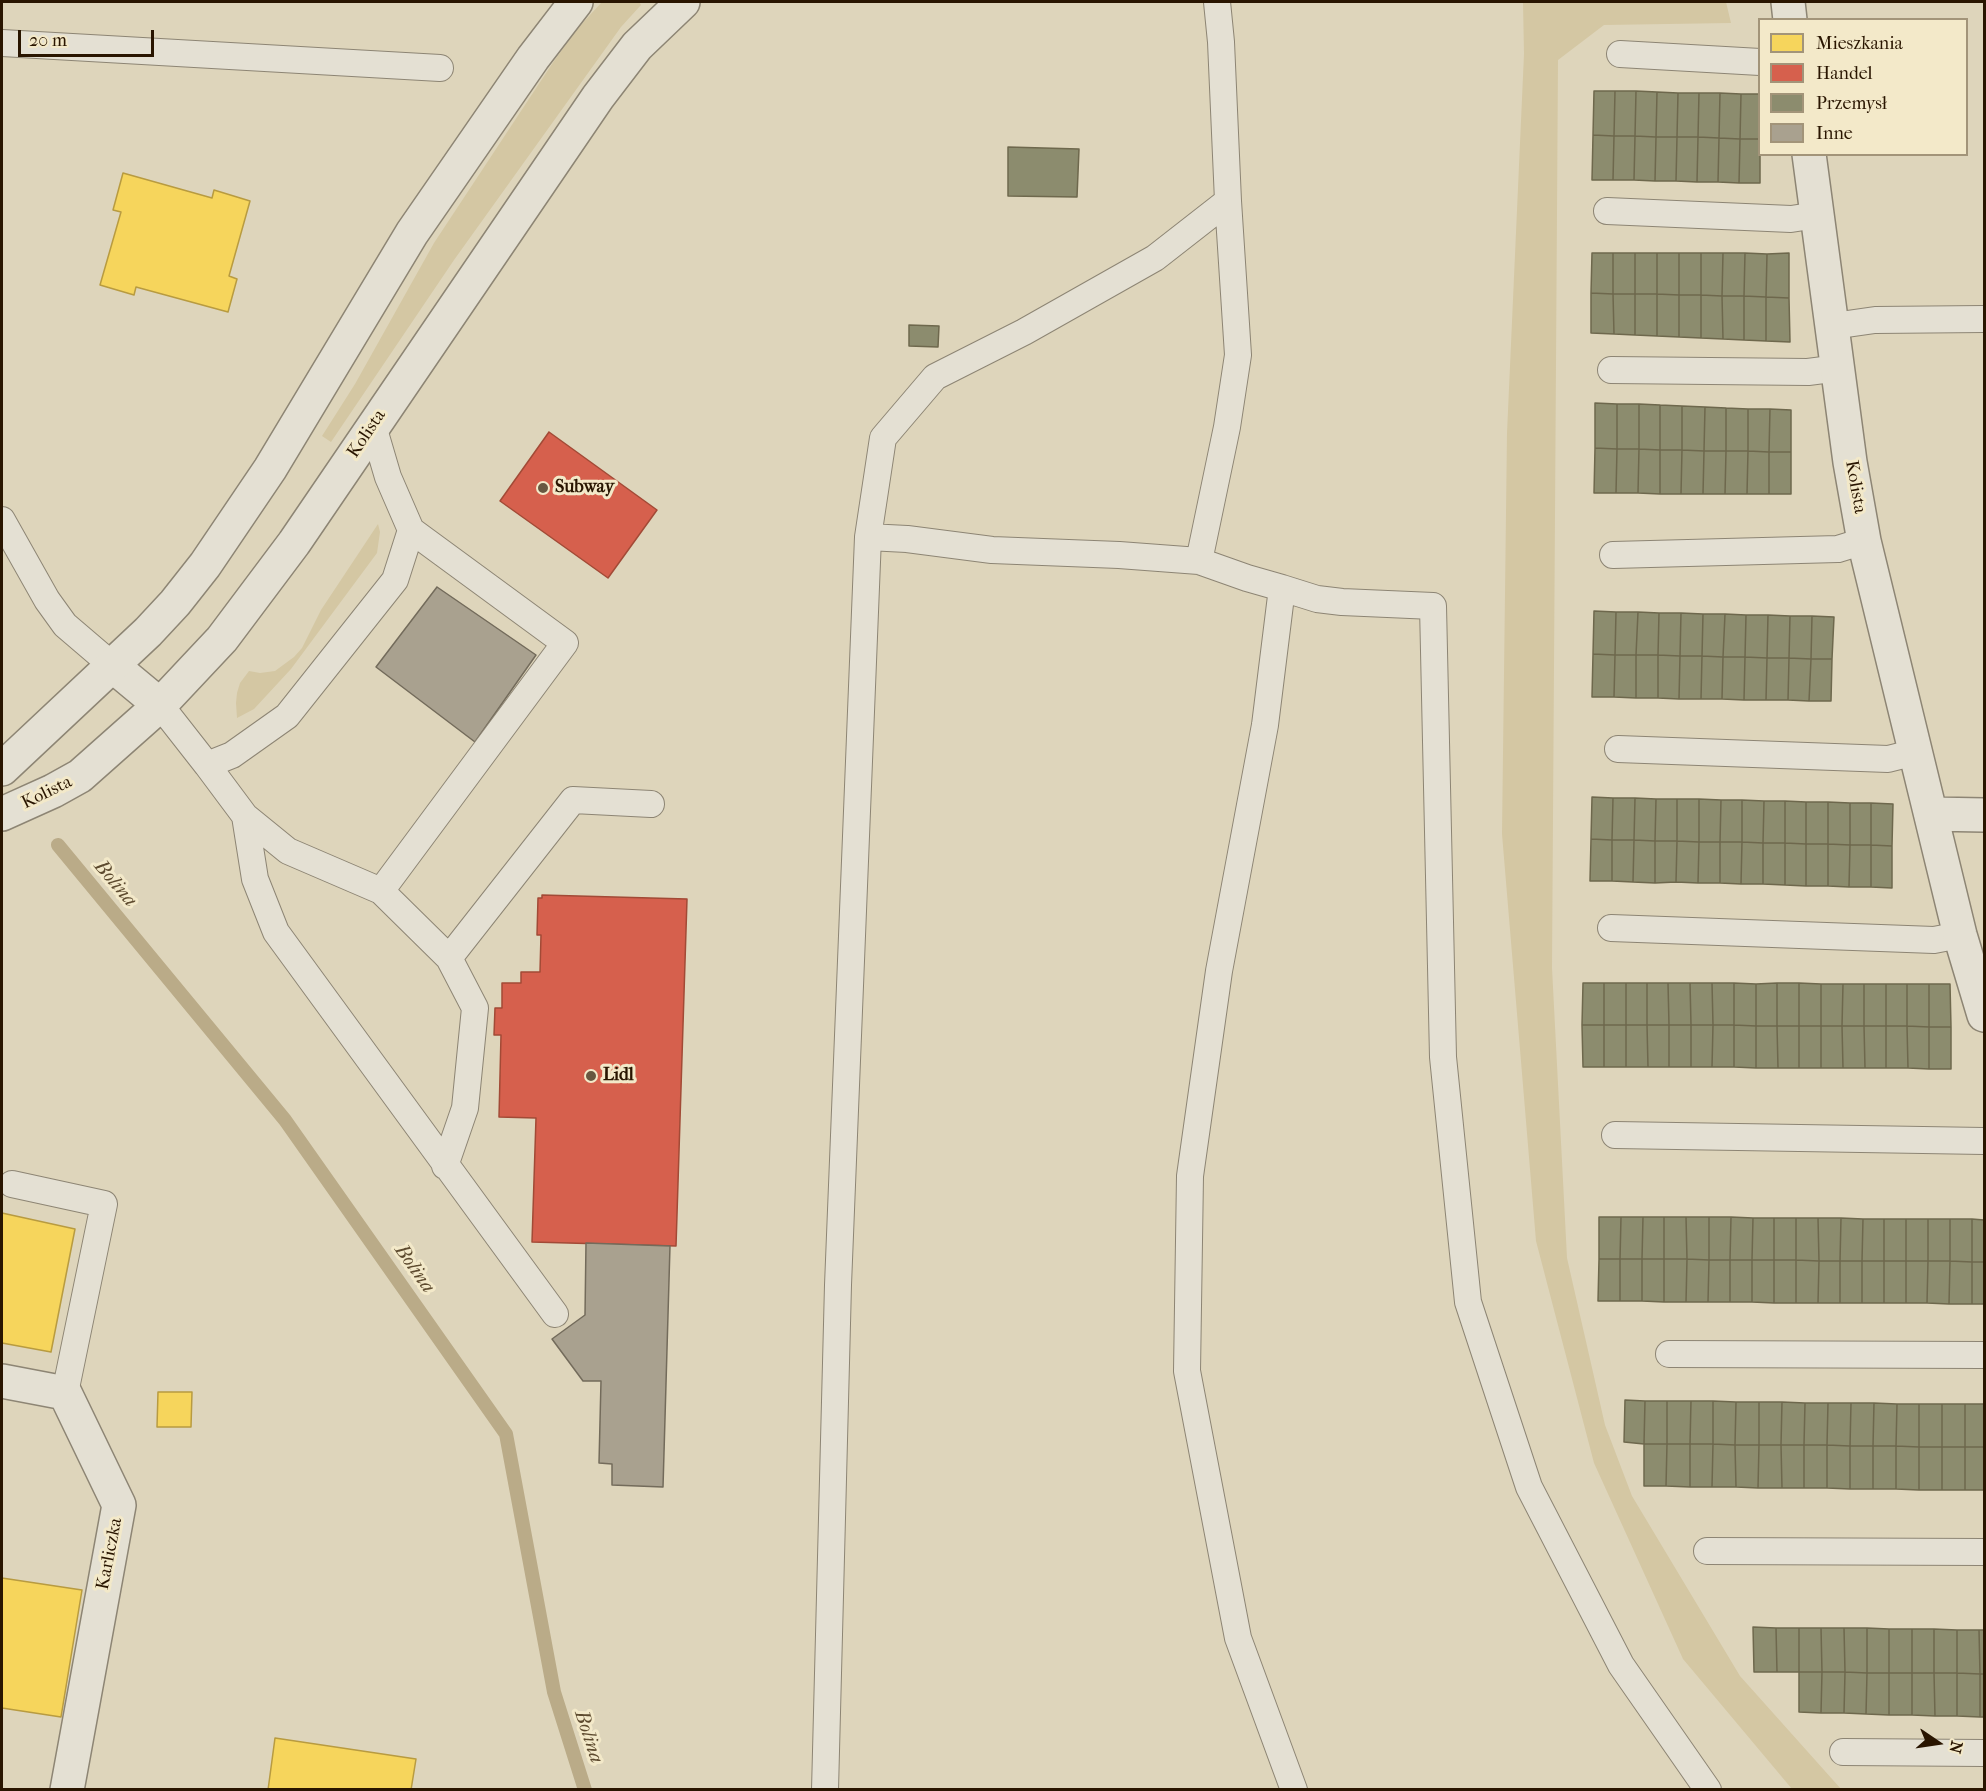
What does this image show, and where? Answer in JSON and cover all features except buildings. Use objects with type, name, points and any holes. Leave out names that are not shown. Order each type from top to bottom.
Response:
[{"type":"street","points":[[2,768],[148,632],[211,558],[270,469],[412,233],[533,58],[576,2]]},
{"type":"street","name":"Kolista","points":[[2,814],[80,776],[160,705],[222,639],[287,553],[598,97],[637,46],[683,2]]},
{"type":"street","points":[[1788,2],[1790,18]]},
{"type":"street","name":"Kolista","points":[[1809,156],[1850,462],[1864,541],[1960,935],[1984,1015]]},
{"type":"street","points":[[113,666],[160,705]]},
{"type":"street","points":[[1931,814],[1984,815]]},
{"type":"street","points":[[2,1381],[65,1393]]},
{"type":"street","name":"Karliczka","points":[[65,1393],[119,1505],[67,1790]]},
{"type":"lane","points":[[1198,561],[1227,427],[1238,355],[1217,2]]},
{"type":"lane","points":[[2,43],[440,68]]},
{"type":"lane","points":[[1620,54],[1758,62]]},
{"type":"lane","points":[[825,1790],[838,1284],[868,537],[883,438],[935,377],[1024,332],[1155,258],[1228,201]]},
{"type":"lane","points":[[1608,211],[1791,219],[1817,215]]},
{"type":"lane","points":[[1833,326],[1875,320],[1984,319]]},
{"type":"lane","points":[[1611,370],[1808,372],[1839,368]]},
{"type":"lane","points":[[373,426],[388,477],[411,530],[565,643],[381,891]]},
{"type":"lane","points":[[2,520],[47,600],[65,625],[113,666]]},
{"type":"lane","points":[[207,765],[232,755],[286,716],[394,580],[411,530]]},
{"type":"lane","points":[[868,537],[908,538],[992,550],[1198,561],[1317,598],[1342,602],[1433,606],[1443,1057],[1468,1302],[1530,1487],[1620,1665],[1708,1790]]},
{"type":"lane","points":[[1613,555],[1838,549],[1864,541]]},
{"type":"lane","points":[[1282,588],[1265,725],[1220,971],[1190,1176],[1187,1371],[1238,1638],[1294,1790]]},
{"type":"lane","points":[[160,705],[245,816],[288,851],[381,891],[449,958],[475,1008],[465,1108],[445,1166]]},
{"type":"lane","points":[[1618,749],[1888,759],[1916,752]]},
{"type":"lane","points":[[449,958],[573,800],[651,804]]},
{"type":"lane","points":[[245,816],[255,879],[276,932],[555,1314]]},
{"type":"lane","points":[[1611,928],[1934,940],[1960,935]]},
{"type":"lane","points":[[1615,1135],[1984,1141]]},
{"type":"lane","points":[[12,1184],[104,1204],[65,1393]]},
{"type":"lane","points":[[1669,1354],[1984,1354]]},
{"type":"lane","points":[[1707,1551],[1984,1552]]},
{"type":"lane","points":[[1843,1752],[1984,1753]]},
{"type":"shaded area","points":[[602,2],[639,2],[641,5],[621,27],[454,260],[331,442],[322,436],[355,384],[434,243],[554,61],[577,29]]},
{"type":"shaded area","points":[[1523,2],[1726,2],[1731,23],[1604,25],[1558,60],[1552,968],[1567,1258],[1605,1425],[1632,1496],[1740,1676],[1841,1789],[1792,1789],[1683,1659],[1594,1463],[1536,1241],[1502,834],[1507,433],[1524,54]]},
{"type":"shaded area","points":[[378,524],[380,532],[377,553],[291,669],[254,709],[237,718],[236,703],[240,683],[249,671],[260,673],[275,671],[302,648],[321,610]]},
{"type":"waterway","name":"Bolina","points":[[58,845],[285,1120],[506,1434],[554,1692],[585,1790]]},
{"type":"place","name":"Subway","points":[[543,488]]},
{"type":"place","name":"Lidl","points":[[591,1076]]}]
